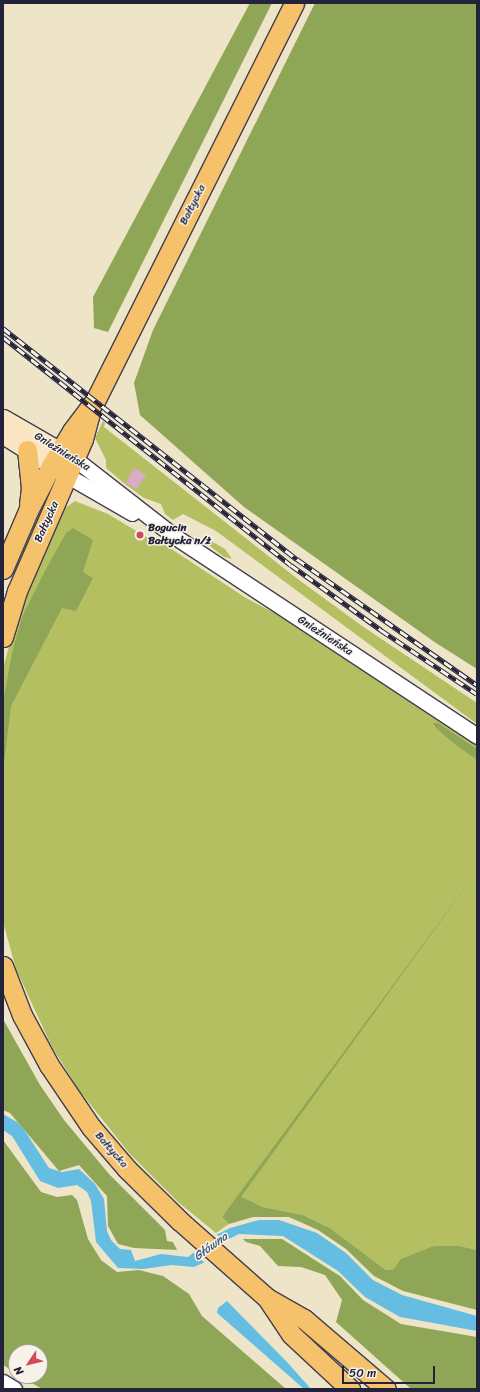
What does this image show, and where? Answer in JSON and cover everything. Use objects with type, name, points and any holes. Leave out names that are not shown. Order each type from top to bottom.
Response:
[{"type":"main road","name":"Bałtycka","points":[[3,637],[30,558],[91,408],[294,3]]},
{"type":"main road","name":"Gnieźnieńska","points":[[3,418],[68,462]]},
{"type":"main road","name":"Gnieźnieńska","points":[[3,435],[52,466]]},
{"type":"main road","points":[[26,450],[31,488],[28,511]]},
{"type":"main road","name":"Bałtycka","points":[[3,569],[28,511],[52,466],[68,462]]},
{"type":"main road","name":"Bałtycka","points":[[3,966],[39,1048],[79,1112],[127,1169],[201,1240],[267,1298],[304,1319],[384,1388]]},
{"type":"main road","name":"Bałtycka","points":[[267,1298],[291,1334],[348,1387]]},
{"type":"street","name":"Gnieźnieńska","points":[[68,462],[174,536],[477,736]]},
{"type":"street","points":[[3,1382],[14,1389]]},
{"type":"green space","points":[[250,3],[272,3],[108,332],[94,328],[93,297]]},
{"type":"green space","points":[[315,3],[477,3],[477,669],[436,643],[244,507],[140,415],[134,383],[153,330]]},
{"type":"green space","points":[[103,421],[105,423],[104,427],[299,580],[365,628],[477,703],[477,724],[216,531],[183,514],[173,520],[165,514],[161,504],[144,498],[125,484],[106,468],[106,460],[95,438]]},
{"type":"green space","points":[[75,501],[108,514],[148,538],[150,535],[246,598],[290,621],[477,743],[477,1250],[460,1246],[434,1246],[394,1269],[386,1270],[330,1228],[303,1215],[263,1207],[241,1198],[241,1194],[222,1217],[229,1224],[216,1233],[178,1202],[130,1154],[78,1089],[51,1045],[16,969],[3,922],[3,669],[19,608],[62,510]]},
{"type":"green space","points":[[73,528],[93,540],[83,572],[93,578],[76,611],[62,608],[11,706],[3,771],[3,703],[12,653],[22,617],[66,533]]},
{"type":"green space","points":[[200,538],[206,538],[225,549],[232,559],[224,557]]},
{"type":"green space","points":[[433,723],[438,723],[477,749],[477,760],[452,742],[436,728]]},
{"type":"green space","points":[[477,871],[241,1197],[263,1207],[303,1215],[330,1228],[386,1270],[394,1269],[401,1259],[434,1246],[460,1246],[477,1250],[477,1310],[403,1291],[374,1276],[346,1249],[318,1230],[289,1217],[253,1217],[229,1224],[222,1217]]},
{"type":"green space","points":[[3,1019],[40,1085],[64,1120],[109,1174],[165,1230],[167,1241],[173,1242],[177,1250],[134,1248],[118,1244],[108,1226],[107,1196],[79,1165],[59,1171],[10,1113],[3,1110]]},
{"type":"green space","points":[[3,1140],[41,1192],[57,1197],[72,1195],[77,1200],[88,1239],[101,1260],[117,1272],[139,1270],[163,1276],[189,1294],[202,1316],[286,1389],[42,1389],[34,1384],[48,1384],[48,1344],[8,1344],[8,1368],[3,1365]]},
{"type":"green space","points":[[243,1239],[282,1239],[340,1276],[363,1300],[401,1324],[477,1337],[477,1389],[411,1389],[336,1322],[342,1300],[325,1275],[301,1267],[278,1266],[260,1246],[246,1242]]},
{"type":"water","name":"Główna","points":[[3,1114],[17,1122],[23,1128],[49,1168],[62,1172],[79,1169],[95,1184],[104,1199],[107,1231],[111,1240],[120,1249],[131,1250],[135,1261],[161,1254],[188,1257],[216,1235],[230,1228],[259,1220],[279,1220],[317,1233],[346,1253],[373,1280],[402,1295],[477,1316],[477,1331],[400,1317],[365,1297],[338,1271],[283,1236],[239,1234],[223,1242],[205,1262],[194,1267],[172,1265],[143,1269],[118,1268],[96,1242],[91,1201],[87,1192],[77,1185],[58,1188],[40,1181],[12,1136],[3,1130]]},
{"type":"water","points":[[227,1301],[287,1362],[311,1389],[304,1389],[217,1313],[218,1308]]},
{"type":"pier","points":[[215,1233],[226,1243],[206,1264],[193,1252]]},
{"type":"building","points":[[134,468],[146,475],[137,489],[126,483]]},
{"type":"railway","points":[[3,328],[297,559],[477,685]]},
{"type":"railway","points":[[3,337],[291,565],[381,630],[477,694]]},
{"type":"place","name":"Bogucin Bałtycka n/ż","points":[[140,535]]}]
